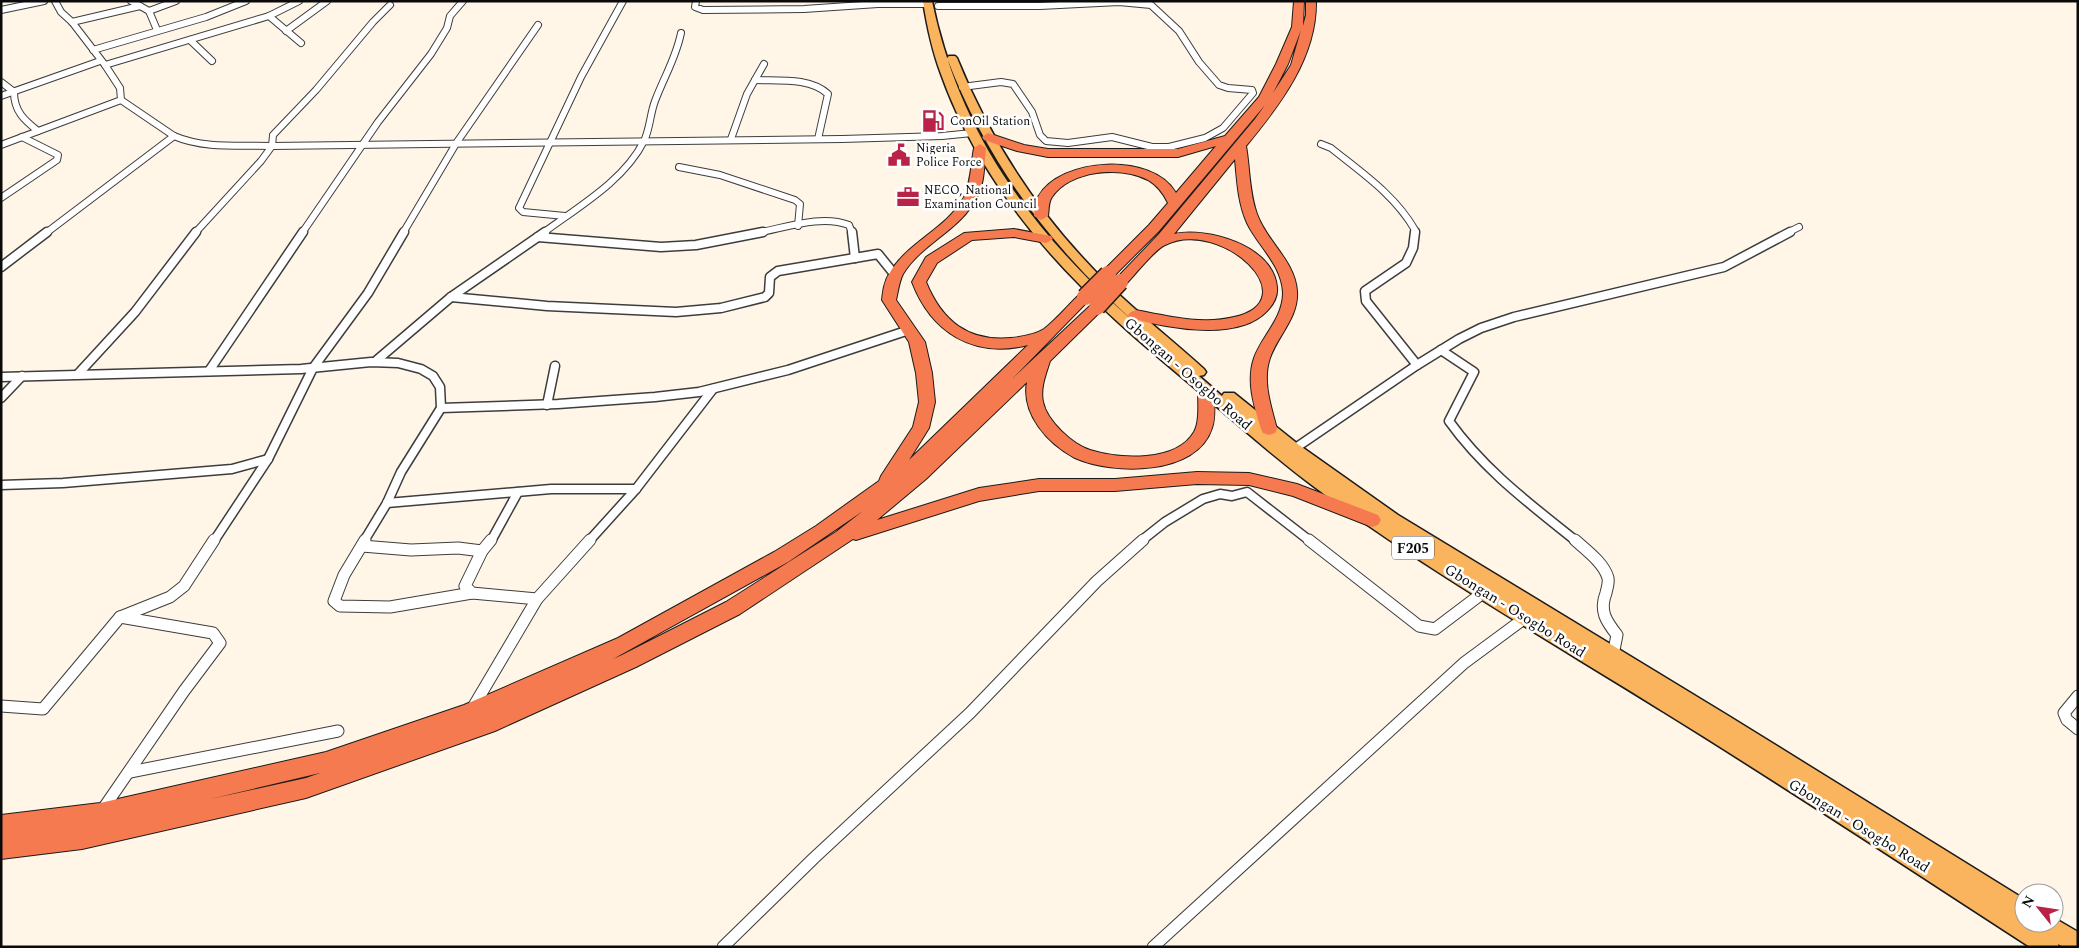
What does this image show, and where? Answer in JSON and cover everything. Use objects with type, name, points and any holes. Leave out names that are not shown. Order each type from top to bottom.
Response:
[{"type":"highway","points":[[1114,278],[1159,242],[1234,143],[1264,98],[1282,64],[1297,27],[1299,1]]},
{"type":"highway","points":[[1,848],[82,838],[306,788],[488,724],[629,661],[733,608],[843,537],[920,475],[1042,360],[1114,278],[1175,203],[1234,143],[1260,121],[1297,65],[1311,15],[1311,1]]},
{"type":"highway","points":[[880,489],[921,428],[927,402],[924,373],[917,342],[890,300],[895,276],[923,244],[946,226],[967,203],[976,181],[984,143],[1048,153],[1106,152],[1145,154],[1178,152],[1234,143]]},
{"type":"highway","points":[[1234,143],[1250,213],[1261,236],[1279,260],[1289,278],[1288,313],[1262,359],[1259,388],[1269,429]]},
{"type":"highway","points":[[1041,216],[1044,197],[1052,188],[1065,178],[1092,169],[1127,169],[1144,174],[1166,186],[1173,193],[1175,203]]},
{"type":"highway","points":[[1046,239],[1014,233],[969,236],[931,260],[919,282],[924,299],[937,318],[958,334],[979,341],[1001,343],[1018,342],[1048,334]]},
{"type":"highway","points":[[1136,315],[1176,323],[1207,325],[1236,322],[1264,308],[1268,301],[1270,290],[1267,278],[1262,268],[1252,258],[1224,243],[1205,237],[1188,235],[1159,242]]},
{"type":"highway","points":[[1,826],[100,813],[326,762],[470,712],[625,644],[781,557],[916,464],[1048,334],[1091,302]]},
{"type":"highway","points":[[1042,360],[1034,396],[1035,407],[1045,422],[1058,439],[1083,454],[1113,460],[1140,464],[1164,459],[1187,450],[1198,440],[1205,427],[1206,390]]},
{"type":"highway","points":[[843,537],[929,508],[988,493],[1039,485],[1115,485],[1197,478],[1248,479],[1287,488],[1372,520]]},
{"type":"main road","name":"Gbongan - Osogbo Road","points":[[933,3],[962,87],[984,143],[1046,239],[1096,294],[1141,335],[1280,453],[1372,520],[1484,592],[1717,735],[2049,947]]},
{"type":"main road","name":"Gbongan - Osogbo Road","points":[[933,3],[937,46],[954,96],[972,133],[984,143],[1009,172],[1041,216],[1074,256],[1110,293],[1203,375],[1294,449],[1400,524],[1613,654],[2014,905]]},
{"type":"main road","points":[[2060,933],[2078,944]]},
{"type":"street","points":[[1,10],[44,1]]},
{"type":"street","points":[[54,1],[61,12],[72,22],[120,88],[121,100]]},
{"type":"street","points":[[131,1],[149,11],[157,30]]},
{"type":"street","points":[[149,11],[176,1]]},
{"type":"street","points":[[93,50],[206,17],[246,1]]},
{"type":"street","points":[[1,96],[102,63],[190,40],[269,16],[299,1]]},
{"type":"street","points":[[286,31],[327,1]]},
{"type":"street","points":[[209,371],[365,144],[378,122],[431,54],[447,28],[450,16],[463,1]]},
{"type":"street","points":[[565,216],[523,212],[518,208],[549,141],[608,26],[623,1]]},
{"type":"street","points":[[696,1],[695,7],[703,10],[804,9],[908,2],[1149,3],[1179,31],[1199,62],[1219,85],[1228,88],[1252,90],[1252,93],[1223,128],[1205,138],[1170,147],[1152,147],[1118,137],[1068,143],[1046,141],[1040,134],[1032,112],[1013,84],[1001,82],[962,87]]},
{"type":"street","points":[[78,374],[135,312],[200,227],[261,161],[272,146],[273,134],[316,90],[372,22],[390,4]]},
{"type":"street","points":[[72,22],[140,6]]},
{"type":"street","points":[[269,16],[300,42]]},
{"type":"street","points":[[1,706],[43,709],[120,617],[133,609],[170,599],[180,592],[217,540],[268,459],[313,368],[368,293],[457,142],[538,25]]},
{"type":"street","points":[[377,360],[451,297],[538,237],[619,174],[631,162],[645,140],[656,100],[677,53],[682,33]]},
{"type":"street","points":[[141,36],[153,50]]},
{"type":"street","points":[[190,40],[212,61]]},
{"type":"street","points":[[731,139],[744,102],[764,64]]},
{"type":"street","points":[[755,80],[792,82],[818,87],[825,91],[828,94],[818,139]]},
{"type":"street","points":[[1,82],[14,92]]},
{"type":"street","points":[[14,92],[13,103],[18,115],[38,131]]},
{"type":"street","points":[[121,100],[174,136],[183,140],[209,145],[272,146],[457,142],[818,139],[942,136],[972,133]]},
{"type":"street","points":[[1,144],[121,100]]},
{"type":"street","points":[[1,267],[174,136]]},
{"type":"street","points":[[1,198],[59,158],[58,155],[22,137]]},
{"type":"street","points":[[1321,144],[1331,148],[1384,191],[1404,211],[1415,230],[1413,248],[1406,263],[1365,291],[1366,301],[1417,365]]},
{"type":"street","points":[[679,167],[720,174],[795,200],[800,204],[798,226]]},
{"type":"street","points":[[538,237],[679,247],[825,220],[845,222],[852,230],[855,258]]},
{"type":"street","points":[[1294,449],[1417,365],[1481,328],[1514,317],[1724,267],[1799,226]]},
{"type":"street","points":[[451,297],[547,306],[642,312],[676,312],[721,308],[767,295],[770,277],[778,272],[878,254],[895,276]]},
{"type":"street","points":[[441,408],[500,408],[633,399],[713,389],[812,363],[909,330]]},
{"type":"street","points":[[1442,350],[1474,372],[1449,422],[1476,456],[1499,478],[1598,562],[1610,580],[1602,615],[1617,635],[1613,654]]},
{"type":"street","points":[[1,376],[313,368],[377,360],[415,367],[434,377],[440,385],[443,400],[441,408],[401,472],[387,503],[344,575],[334,601],[340,606],[390,607],[472,593],[537,599]]},
{"type":"street","points":[[546,405],[555,366]]},
{"type":"street","points":[[1,398],[22,376]]},
{"type":"street","points":[[470,712],[537,599],[636,489],[713,389]]},
{"type":"street","points":[[1,485],[63,483],[232,469],[268,459]]},
{"type":"street","points":[[387,503],[560,489],[636,489]]},
{"type":"street","points":[[472,593],[467,590],[466,586],[482,551],[489,544],[518,492]]},
{"type":"street","points":[[723,947],[970,713],[1097,581],[1165,522],[1203,499],[1220,494],[1232,496],[1247,492],[1419,626],[1427,629],[1435,629],[1484,592]]},
{"type":"street","points":[[362,546],[411,550],[458,548],[482,551]]},
{"type":"street","points":[[100,813],[184,691],[220,643],[213,633],[120,617]]},
{"type":"street","points":[[1153,947],[1464,663],[1525,618]]},
{"type":"street","points":[[2078,696],[2064,710],[2063,716],[2067,723],[2078,729]]},
{"type":"street","points":[[130,772],[338,731]]},
{"type":"place","name":"ConOil Station","points":[[933,121]]},
{"type":"place","name":"Nigeria Police Force","points":[[899,155]]},
{"type":"place","name":"NECO, National Examination Council","points":[[908,197]]}]
